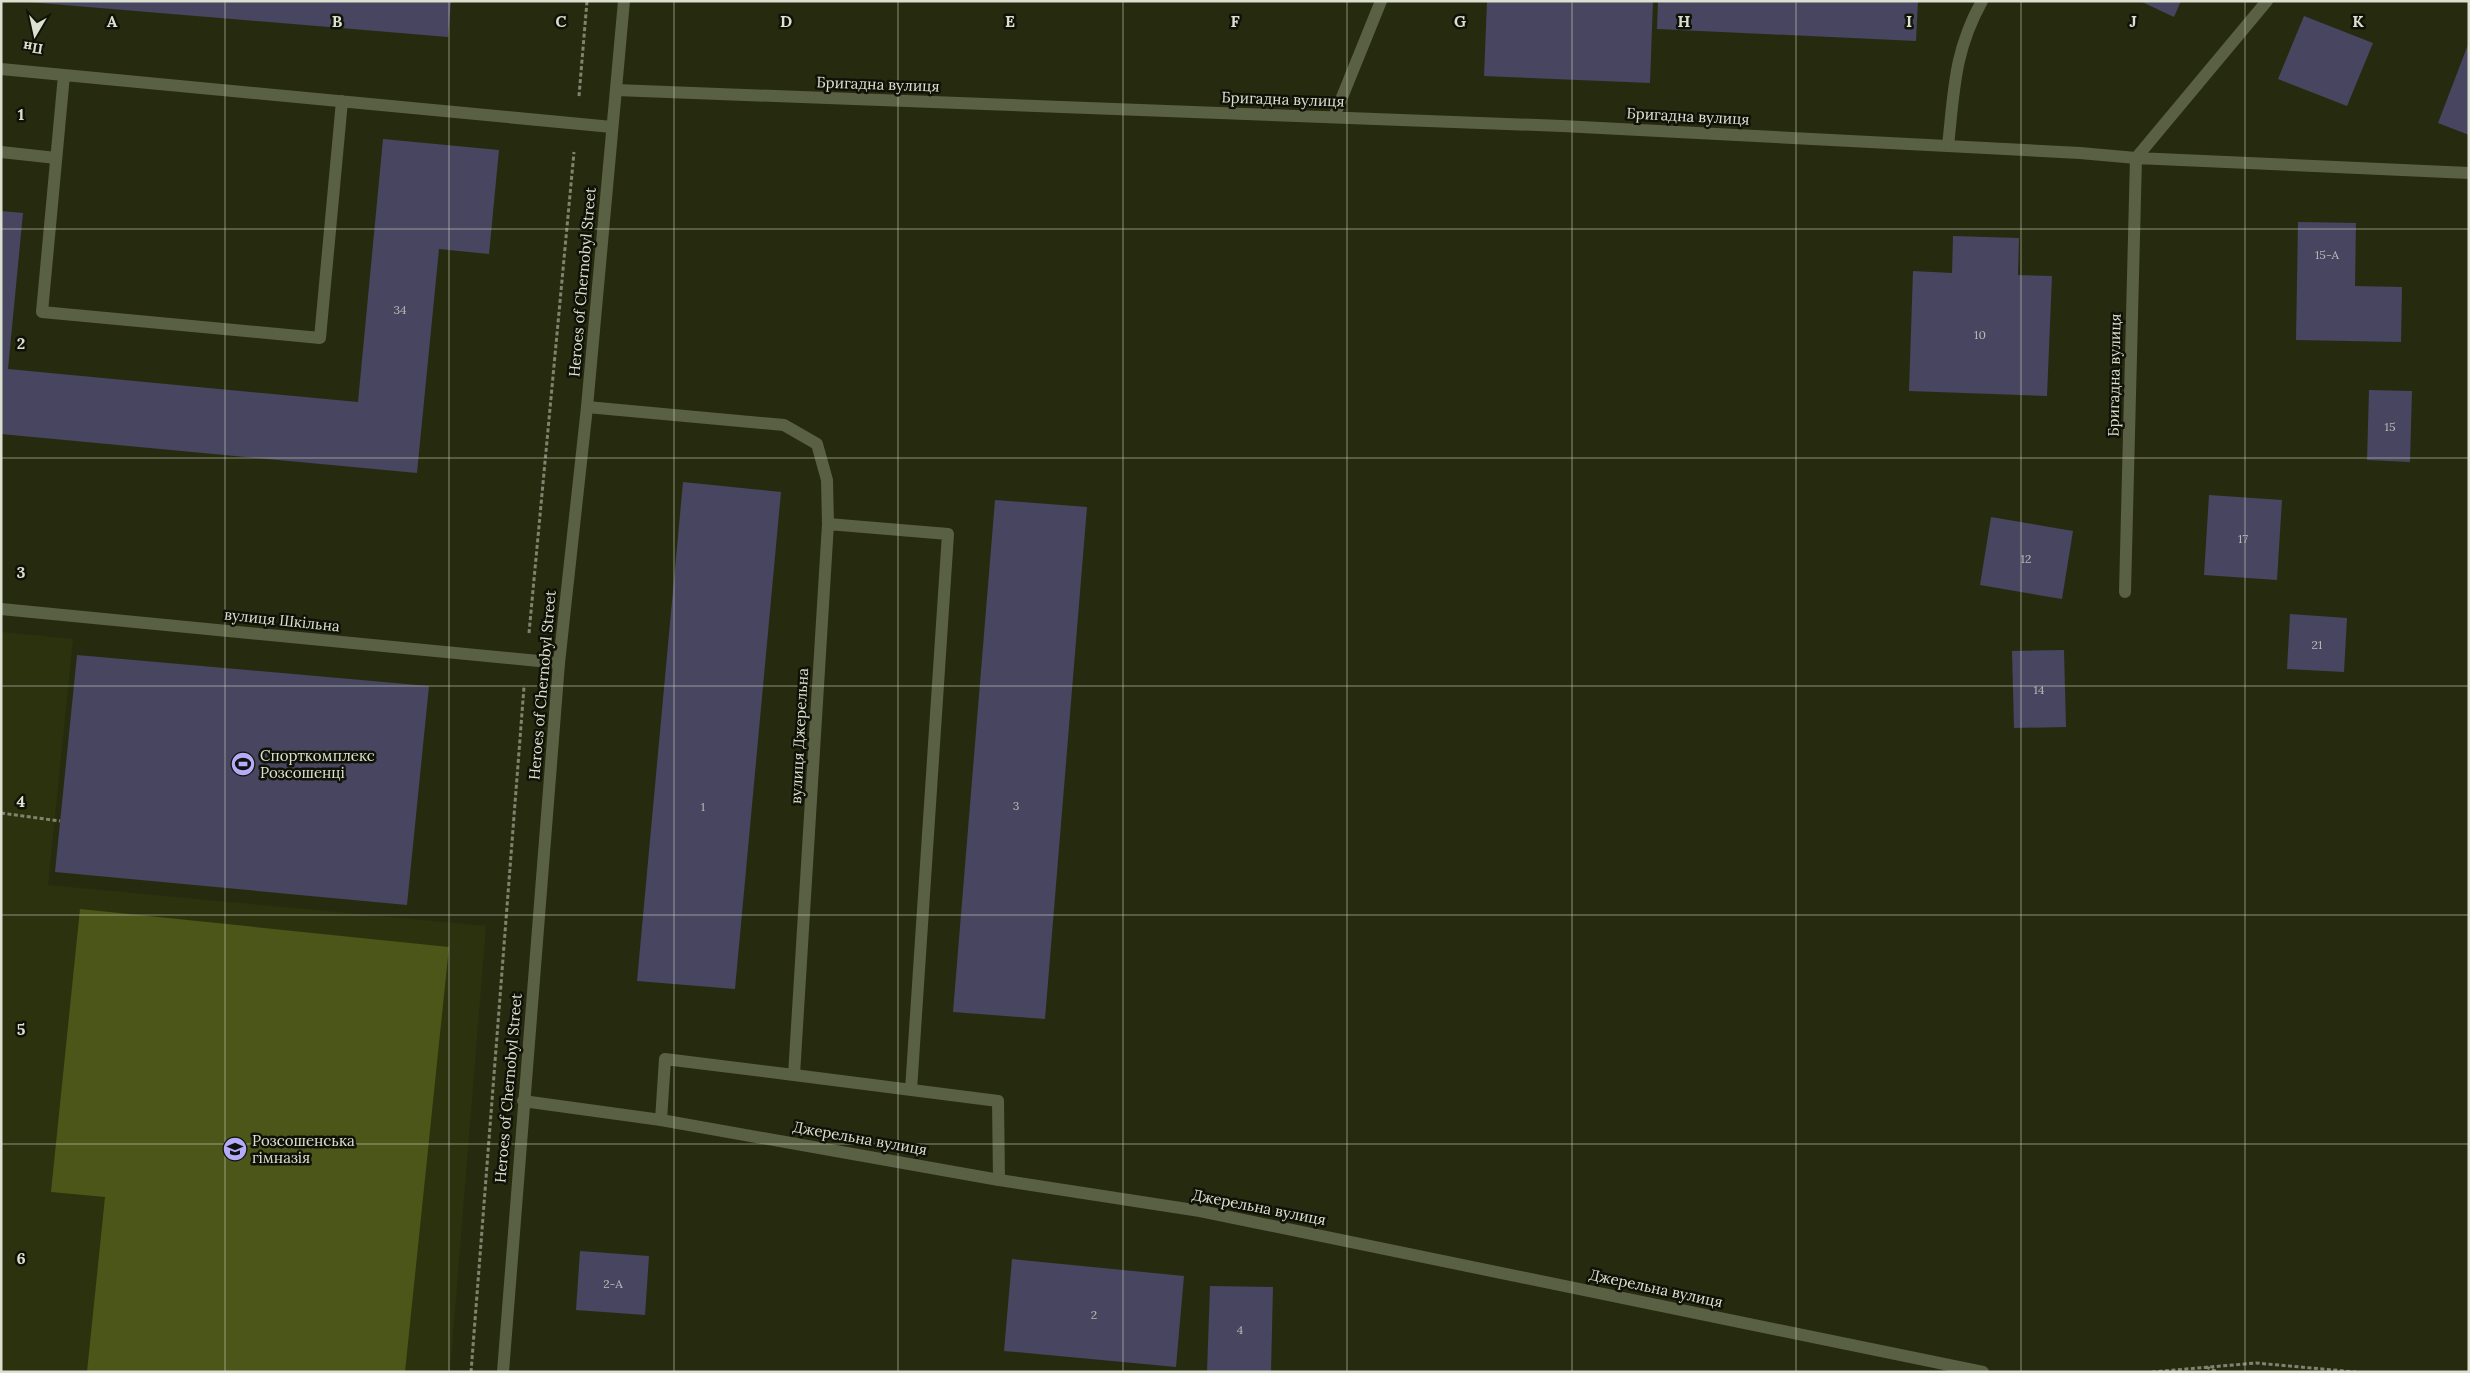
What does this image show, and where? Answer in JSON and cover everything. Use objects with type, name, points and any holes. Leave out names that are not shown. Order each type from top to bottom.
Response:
[{"type":"street","name":"Heroes of Chernobyl Street","points":[[502,1372],[559,663],[587,408],[624,1]]},
{"type":"street","points":[[1334,117],[1381,1]]},
{"type":"street","points":[[1948,146],[1956,65],[1969,25],[1982,1]]},
{"type":"street","points":[[2136,158],[2267,1]]},
{"type":"street","points":[[1,69],[612,127]]},
{"type":"street","points":[[64,75],[42,312],[320,338],[342,101]]},
{"type":"street","name":"Бригадна вулиця","points":[[616,90],[1562,126],[2080,152],[2136,158],[2469,173]]},
{"type":"street","points":[[1,152],[56,158]]},
{"type":"street","name":"Бригадна вулиця","points":[[2125,592],[2136,158]]},
{"type":"street","name":"вулиця Джерельна","points":[[587,408],[784,425],[816,444],[827,480],[828,524],[794,1075]]},
{"type":"street","points":[[828,524],[948,534],[911,1090]]},
{"type":"street","name":"вулиця Шкільна","points":[[1,609],[559,663]]},
{"type":"street","points":[[661,1120],[665,1059],[998,1100],[1000,1180]]},
{"type":"street","name":"Джерельна вулиця","points":[[523,1101],[661,1120],[1000,1180],[1200,1211],[1984,1372]]},
{"type":"path","points":[[1,813],[60,821]]},
{"type":"path","points":[[2152,1372],[2256,1363],[2356,1372]]},
{"type":"path","points":[[2205,1367],[2218,1372]]},
{"type":"shaded area","name":"Розсошенська гімназія","points":[[1,632],[73,639],[48,885],[486,926],[450,1372],[1,1372]]},
{"type":"shaded area","name":"Розсошенська гімназія","points":[[80,909],[449,947],[405,1372],[87,1372],[105,1197],[51,1192]]},
{"type":"building","points":[[16,1],[451,1],[448,37]]},
{"type":"building","points":[[1487,1],[1653,1],[1650,83],[1484,76]]},
{"type":"building","points":[[1658,1],[1918,1],[1916,41],[1657,29]]},
{"type":"building","points":[[2140,1],[2181,1],[2174,17]]},
{"type":"building","points":[[2304,16],[2373,43],[2347,106],[2278,79]]},
{"type":"building","points":[[2469,42],[2469,135],[2438,123]]},
{"type":"building","points":[[383,139],[499,150],[489,254],[439,249],[417,473],[1,434],[1,211],[23,213],[8,369],[358,402]]},
{"type":"building","points":[[2298,222],[2356,223],[2355,286],[2402,287],[2401,342],[2296,340]]},
{"type":"building","points":[[1953,236],[2019,238],[2018,275],[2052,276],[2047,396],[1909,391],[1913,271],[1952,273]]},
{"type":"building","points":[[2369,390],[2412,391],[2410,462],[2367,460]]},
{"type":"building","points":[[683,482],[781,492],[735,989],[637,981]]},
{"type":"building","points":[[2209,495],[2282,500],[2277,580],[2204,575]]},
{"type":"building","points":[[995,500],[1087,507],[1045,1019],[953,1012]]},
{"type":"building","points":[[1991,517],[2073,531],[2062,599],[1980,585]]},
{"type":"building","points":[[2290,614],[2347,618],[2344,672],[2287,669]]},
{"type":"building","points":[[2064,650],[2066,727],[2014,728],[2012,651]]},
{"type":"building","name":"Спорткомплекс Розсошенці","points":[[77,655],[429,686],[407,905],[55,872]]},
{"type":"building","points":[[580,1251],[649,1256],[645,1315],[576,1310]]},
{"type":"building","points":[[1012,1259],[1184,1276],[1176,1367],[1004,1351]]},
{"type":"building","points":[[1210,1286],[1273,1287],[1271,1372],[1207,1372]]},
{"type":"place","name":"Спорткомплекс Розсошенці","points":[[243,764]]},
{"type":"place","name":"Розсошенська гімназія","points":[[235,1149]]}]
